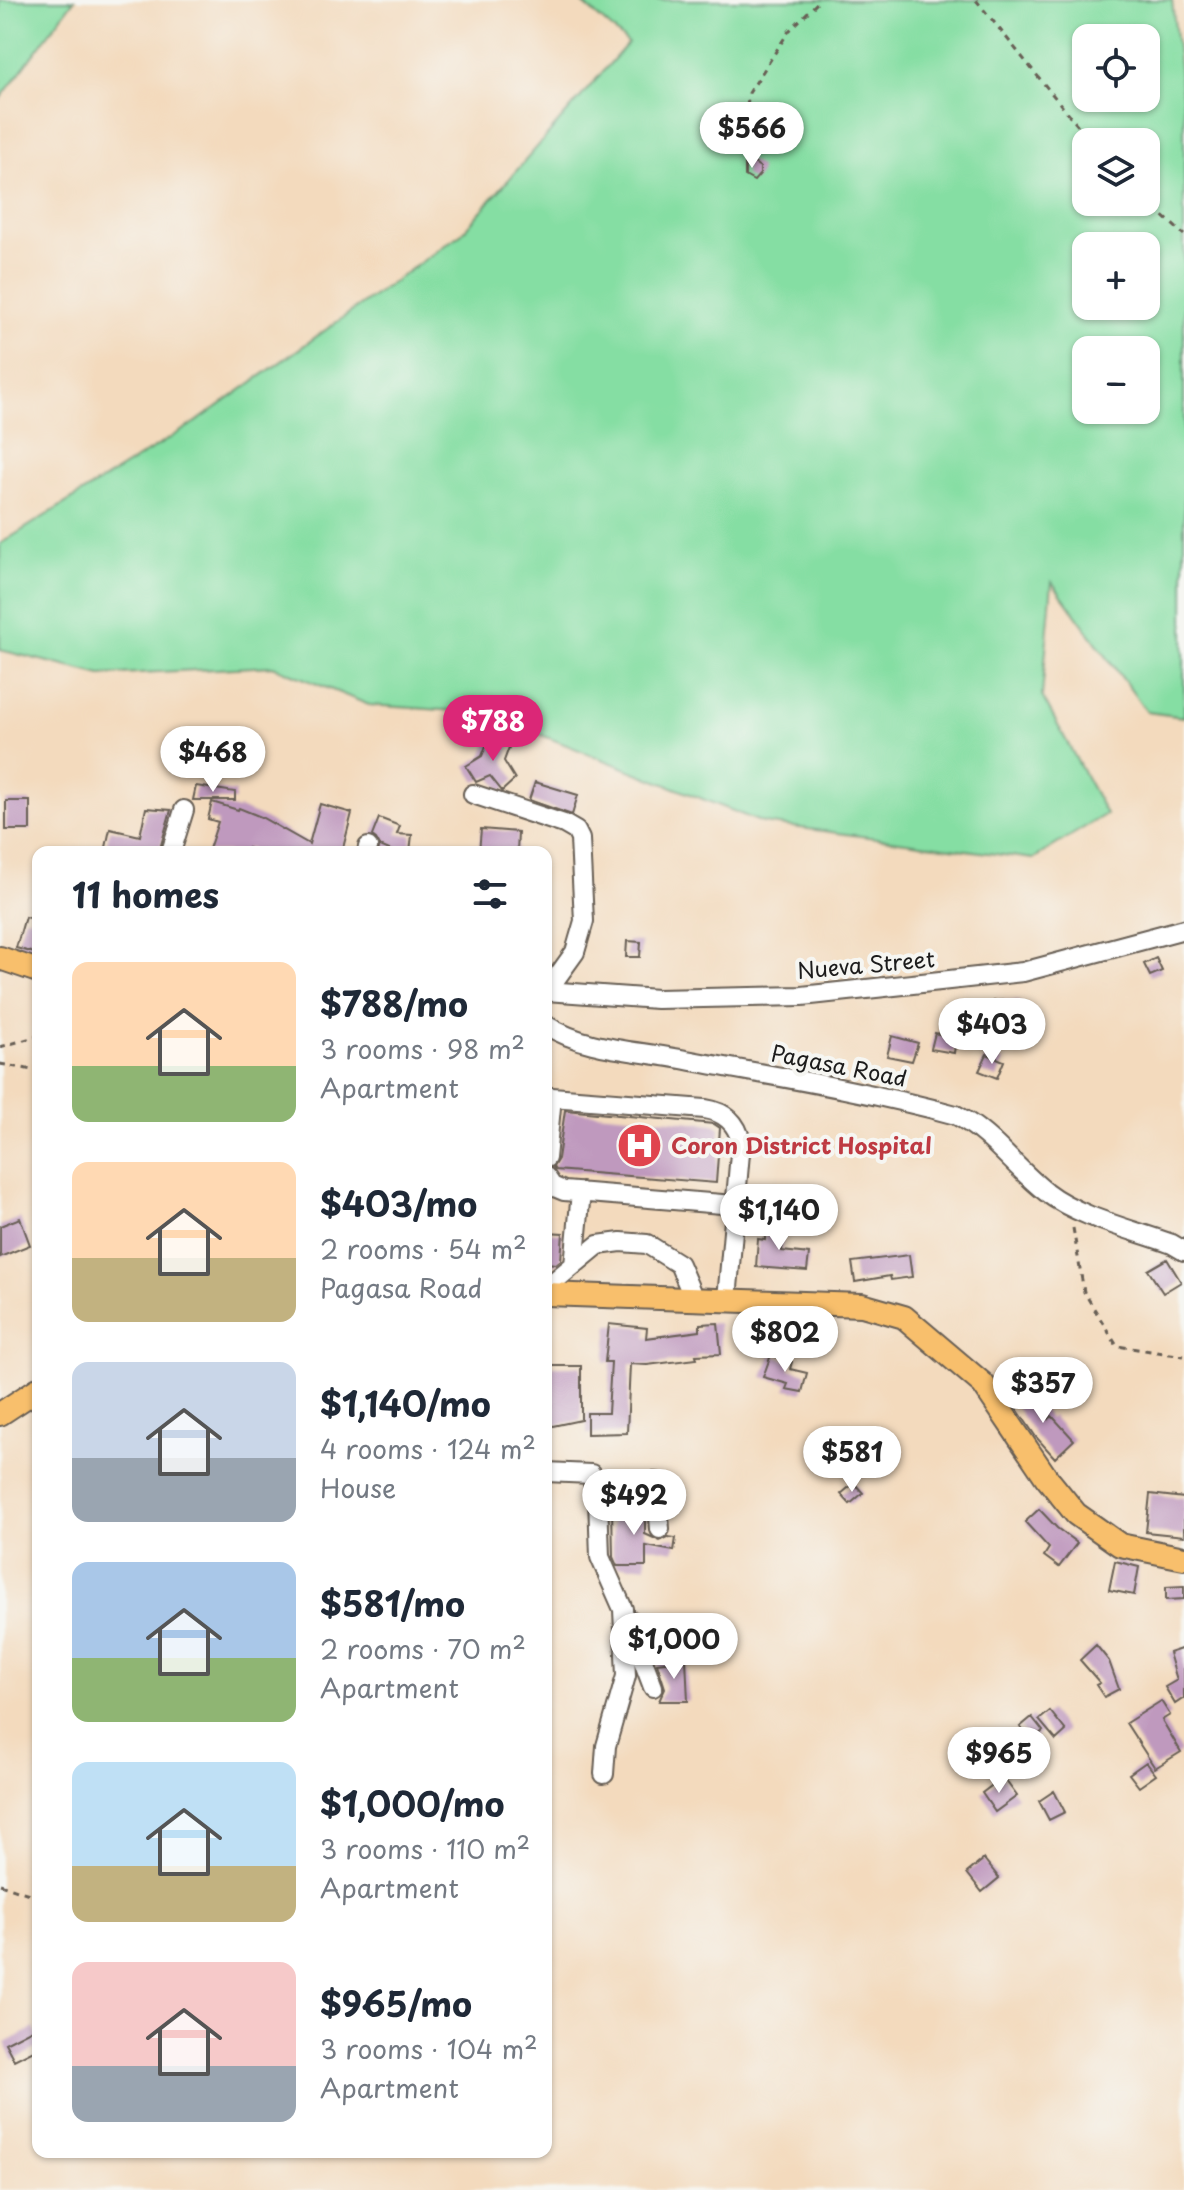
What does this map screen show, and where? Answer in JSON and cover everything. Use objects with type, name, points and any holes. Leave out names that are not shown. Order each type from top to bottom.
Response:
[{"type":"main road","points":[[0,958],[32,969]]},
{"type":"main road","points":[[552,1291],[862,1305],[904,1317],[983,1384],[1046,1477],[1076,1514],[1120,1545],[1184,1558]]},
{"type":"main road","points":[[0,1414],[32,1393]]},
{"type":"street","points":[[473,794],[564,824],[576,831],[580,839],[584,921],[575,952],[552,983]]},
{"type":"street","points":[[173,846],[184,810]]},
{"type":"street","name":"Nueva Street","points":[[552,991],[657,999],[802,996],[1023,972],[1184,929]]},
{"type":"street","name":"Pagasa Road","points":[[552,1029],[564,1037],[589,1044],[677,1058],[956,1115],[977,1126],[1046,1192],[1069,1205],[1184,1251]]},
{"type":"street","points":[[552,1097],[714,1111],[729,1119],[741,1142],[727,1299]]},
{"type":"street","points":[[552,1186],[581,1192],[734,1205]]},
{"type":"street","points":[[574,1265],[581,1192]]},
{"type":"street","points":[[552,1285],[598,1245],[621,1242],[647,1244],[679,1264],[694,1299]]},
{"type":"street","points":[[552,1472],[591,1474],[598,1498],[600,1557],[623,1609],[631,1617],[636,1642],[653,1687]]},
{"type":"street","points":[[593,1483],[656,1482],[660,1529]]},
{"type":"street","points":[[604,1774],[606,1746],[626,1676],[623,1609]]},
{"type":"path","points":[[739,153],[749,93],[789,31],[820,0]]},
{"type":"path","points":[[976,0],[1080,128]]},
{"type":"path","points":[[1160,213],[1184,235]]},
{"type":"path","points":[[0,1047],[32,1038]]},
{"type":"path","points":[[0,1064],[32,1070]]},
{"type":"path","points":[[1069,1205],[1084,1292],[1117,1346],[1184,1356]]},
{"type":"path","points":[[0,1884],[32,1893]]},
{"type":"green space","points":[[0,0],[74,0],[0,99]]},
{"type":"green space","points":[[579,0],[1172,0],[1184,114],[1184,717],[1147,712],[1052,582],[1042,696],[1106,814],[1033,859],[763,823],[486,713],[369,705],[273,666],[101,675],[0,650],[0,544],[199,420],[462,233],[628,43]]},
{"type":"building","points":[[745,157],[760,167],[760,174],[754,181],[745,176]]},
{"type":"building","points":[[491,734],[511,742],[504,761],[515,779],[502,791],[490,776],[476,782],[466,766],[482,756]]},
{"type":"building","points":[[535,782],[578,795],[572,815],[529,800]]},
{"type":"building","points":[[196,786],[235,792],[235,800],[193,800]]},
{"type":"building","points":[[6,801],[30,801],[30,830],[6,830]]},
{"type":"building","points":[[212,802],[239,808],[309,844],[320,804],[352,813],[344,846],[210,846],[218,822],[208,819]]},
{"type":"building","points":[[146,808],[171,810],[161,846],[106,846],[110,829],[140,836]]},
{"type":"building","points":[[379,818],[400,826],[397,834],[412,835],[411,846],[380,846],[372,836]]},
{"type":"building","points":[[481,829],[518,832],[517,846],[480,846]]},
{"type":"building","points":[[25,917],[32,919],[32,952],[16,948]]},
{"type":"building","points":[[627,941],[641,942],[640,957],[626,957]]},
{"type":"building","points":[[1156,958],[1162,971],[1150,976],[1144,964]]},
{"type":"building","points":[[1019,1000],[1020,1016],[993,1018],[993,1001]]},
{"type":"building","points":[[935,1033],[956,1039],[954,1053],[931,1049]]},
{"type":"building","points":[[892,1036],[918,1043],[912,1061],[887,1056]]},
{"type":"building","points":[[987,1054],[1004,1061],[997,1078],[979,1071]]},
{"type":"building","name":"Coron District Hospital","points":[[565,1110],[714,1124],[720,1128],[716,1183],[555,1170],[553,1167],[558,1159]]},
{"type":"building","points":[[20,1218],[30,1245],[0,1257],[0,1226]]},
{"type":"building","points":[[766,1223],[784,1224],[782,1251],[809,1254],[807,1271],[756,1267],[758,1239],[765,1240]]},
{"type":"building","points":[[552,1232],[563,1233],[561,1260],[552,1264]]},
{"type":"building","points":[[909,1255],[912,1277],[891,1280],[890,1276],[855,1282],[852,1262]]},
{"type":"building","points":[[1167,1259],[1181,1282],[1163,1293],[1148,1270]]},
{"type":"building","points":[[718,1323],[721,1354],[696,1355],[697,1359],[647,1365],[630,1364],[627,1433],[587,1434],[587,1413],[608,1413],[611,1362],[605,1362],[609,1324],[647,1328],[646,1338],[700,1331],[700,1324]]},
{"type":"building","points":[[771,1355],[792,1362],[790,1369],[807,1373],[802,1392],[786,1389],[788,1384],[763,1377]]},
{"type":"building","points":[[552,1366],[581,1366],[581,1420],[552,1426]]},
{"type":"building","points":[[1033,1391],[1049,1419],[1052,1416],[1074,1440],[1055,1458],[1013,1403]]},
{"type":"building","points":[[854,1483],[863,1493],[850,1504],[841,1494]]},
{"type":"building","points":[[1150,1494],[1184,1498],[1184,1536],[1146,1532]]},
{"type":"building","points":[[612,1507],[645,1507],[645,1534],[660,1541],[668,1537],[676,1538],[674,1551],[646,1546],[646,1566],[617,1566],[613,1557]]},
{"type":"building","points":[[1039,1509],[1077,1543],[1059,1567],[1044,1556],[1049,1548],[1025,1522]]},
{"type":"building","points":[[1115,1561],[1139,1567],[1134,1595],[1109,1590]]},
{"type":"building","points":[[1184,1586],[1184,1599],[1166,1600],[1166,1587]]},
{"type":"building","points":[[1096,1645],[1109,1661],[1119,1689],[1104,1697],[1096,1685],[1100,1683],[1080,1660]]},
{"type":"building","points":[[1184,1648],[1184,1698],[1175,1704],[1165,1687],[1177,1680],[1169,1653]]},
{"type":"building","points":[[686,1659],[688,1701],[659,1701],[665,1688],[657,1663]]},
{"type":"building","points":[[1161,1701],[1170,1715],[1162,1720],[1181,1752],[1155,1768],[1126,1723]]},
{"type":"building","points":[[1050,1711],[1066,1731],[1056,1740],[1039,1720]]},
{"type":"building","points":[[1032,1717],[1043,1731],[1030,1741],[1020,1727]]},
{"type":"building","points":[[1146,1762],[1156,1775],[1139,1787],[1129,1774]]},
{"type":"building","points":[[1003,1777],[1017,1796],[995,1812],[982,1793]]},
{"type":"building","points":[[1054,1791],[1065,1812],[1049,1820],[1039,1801]]},
{"type":"building","points":[[984,1859],[999,1878],[982,1892],[967,1873]]},
{"type":"building","points":[[32,2029],[32,2051],[14,2060],[5,2043]]},
{"type":"place","name":"Coron District Hospital","points":[[640,1146]]}]
